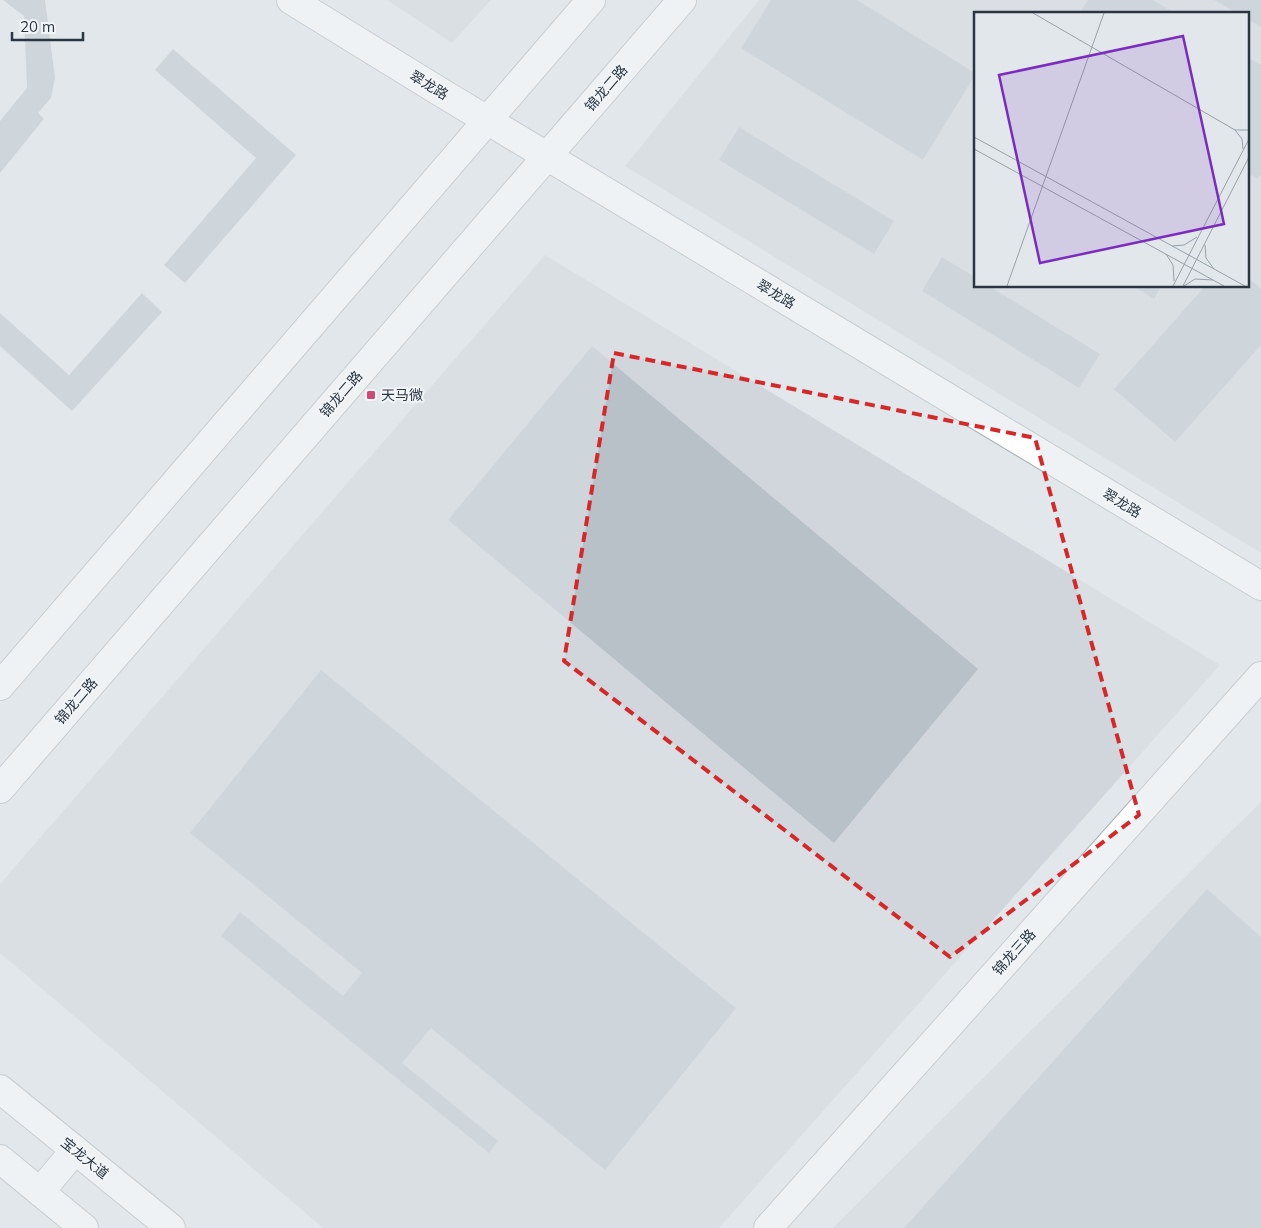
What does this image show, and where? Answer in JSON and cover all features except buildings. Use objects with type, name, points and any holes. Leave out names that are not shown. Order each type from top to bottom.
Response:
[{"type":"street","name":"翠龙路","points":[[291,0],[1261,586]]},
{"type":"street","points":[[0,686],[591,0]]},
{"type":"street","name":"锦龙二路","points":[[0,789],[682,0]]},
{"type":"street","name":"锦龙三路","points":[[768,1228],[1261,676]]},
{"type":"street","name":"宝龙大道","points":[[0,1089],[170,1228]]},
{"type":"street","points":[[40,1192],[75,1150]]},
{"type":"street","points":[[0,1160],[84,1228]]},
{"type":"highlighted area","points":[[614,353],[1035,438],[1139,815],[950,957],[564,661]]},
{"type":"shaded area","points":[[387,0],[491,0],[452,43]]},
{"type":"shaded area","points":[[759,0],[1261,0],[1261,553],[625,166]]},
{"type":"shaded area","points":[[545,255],[1220,665],[719,1228],[323,1228],[0,953],[0,884]]},
{"type":"shaded area","points":[[1261,802],[1261,1228],[833,1228],[1214,848]]},
{"type":"place","name":"天马微","points":[[371,395]]}]
